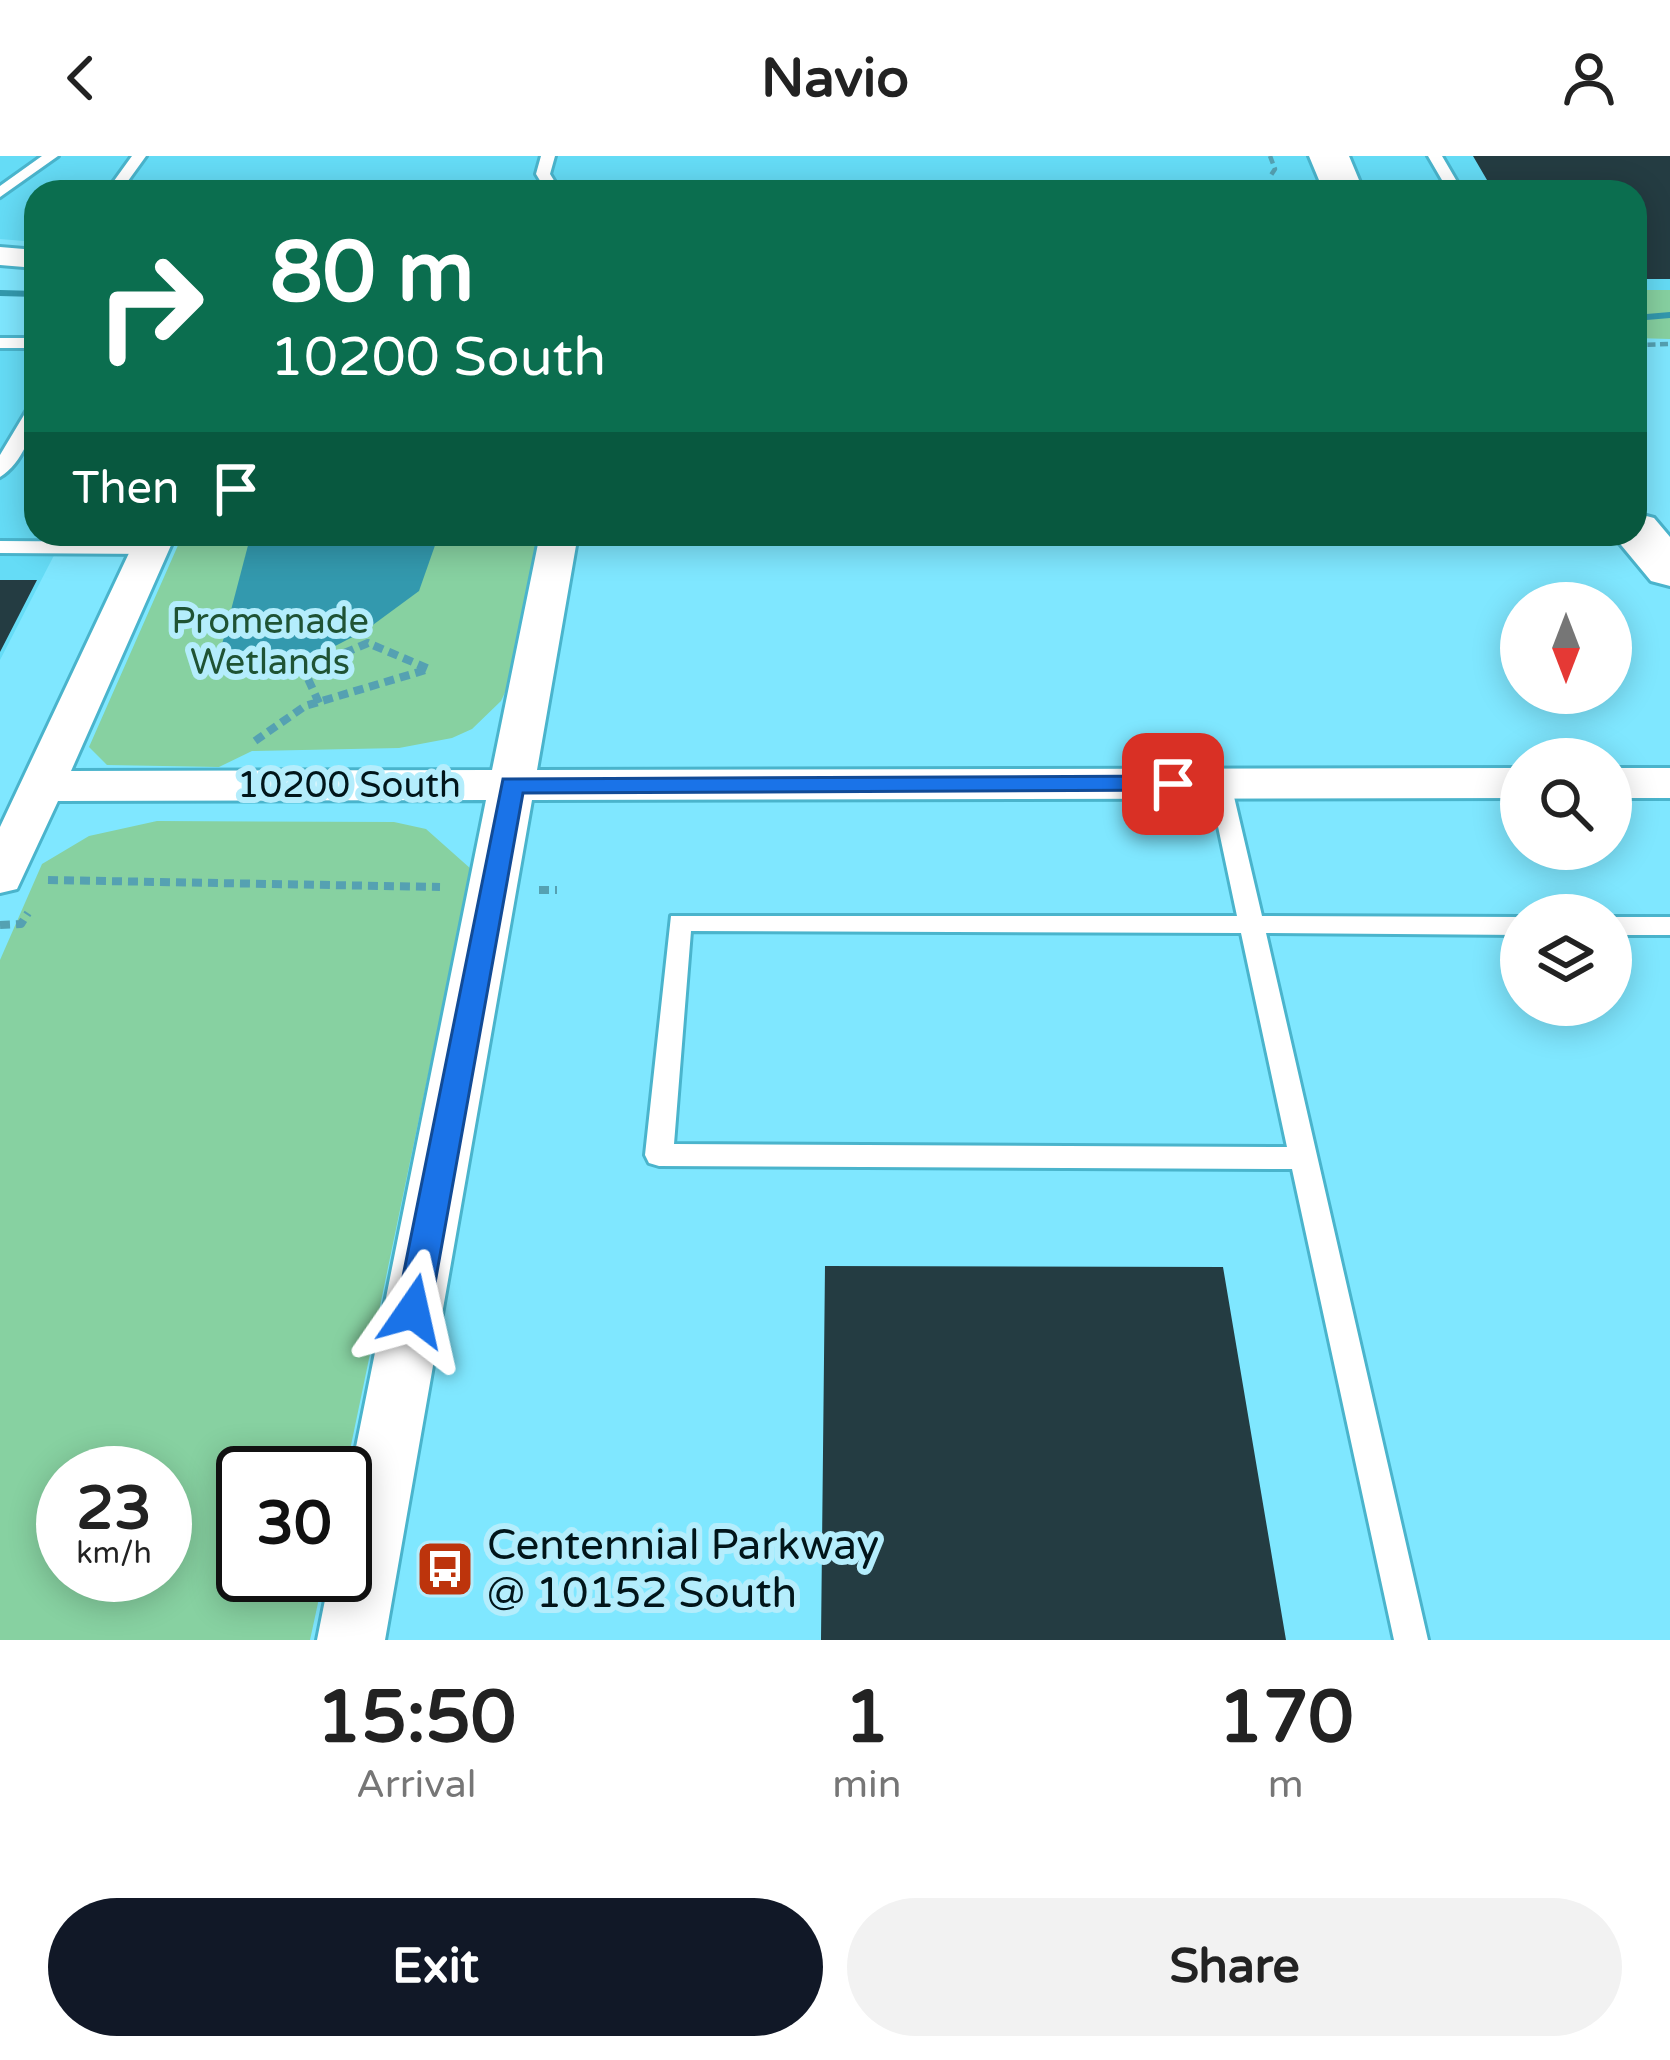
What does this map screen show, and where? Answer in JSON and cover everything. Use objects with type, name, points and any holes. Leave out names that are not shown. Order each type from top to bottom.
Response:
[{"type":"street","points":[[1647,543],[1670,570]]},
{"type":"street","points":[[23,893],[41,786],[152,546]]},
{"type":"street","points":[[351,1640],[557,546]]},
{"type":"street","name":"10200 South","points":[[41,786],[1500,783]]},
{"type":"street","points":[[1632,783],[1670,783]]},
{"type":"lane","points":[[0,193],[50,156]]},
{"type":"lane","points":[[0,471],[24,430]]},
{"type":"lane","points":[[1220,784],[1411,1640]]},
{"type":"lane","points":[[1304,1159],[659,1155],[680,922],[1500,926]]},
{"type":"lane","points":[[1632,926],[1670,926]]},
{"type":"path","points":[[1270,156],[1275,170],[1270,175]]},
{"type":"path","points":[[254,742],[320,703],[429,669],[368,643],[304,670],[320,703]]},
{"type":"path","points":[[0,925],[21,924],[23,893],[49,879],[556,890]]},
{"type":"shaded area","points":[[0,156],[1670,156],[1670,297],[1647,297],[1647,180],[24,180],[24,241],[0,239]]},
{"type":"shaded area","points":[[0,346],[24,346],[24,546],[59,546],[0,660]]},
{"type":"shaded area","points":[[248,546],[435,546],[419,591],[366,630],[289,670],[215,671]]},
{"type":"green space","points":[[1647,290],[1670,290],[1670,339],[1647,338]]},
{"type":"green space","name":"Promenade Wetlands","points":[[178,546],[537,546],[508,686],[501,701],[472,729],[452,738],[399,748],[252,751],[219,767],[107,765],[89,747]]},
{"type":"green space","points":[[157,821],[394,822],[426,829],[471,869],[351,1446],[216,1446],[216,1602],[318,1602],[310,1640],[0,1640],[0,960],[42,864],[89,836]]},
{"type":"building","points":[[1473,156],[1670,156],[1670,279],[1647,279],[1647,180],[1487,180]]},
{"type":"building","points":[[0,580],[37,580],[0,652]]},
{"type":"building","points":[[825,1266],[1223,1267],[1286,1640],[821,1640]]},
{"type":"waterway","points":[[0,293],[24,294]]},
{"type":"waterway","points":[[1647,317],[1670,315]]},
{"type":"place","name":"Centennial Parkway @ 10152 South","points":[[445,1569]]},
{"type":"route","points":[[413,1311],[512,785],[1173,784]]}]
